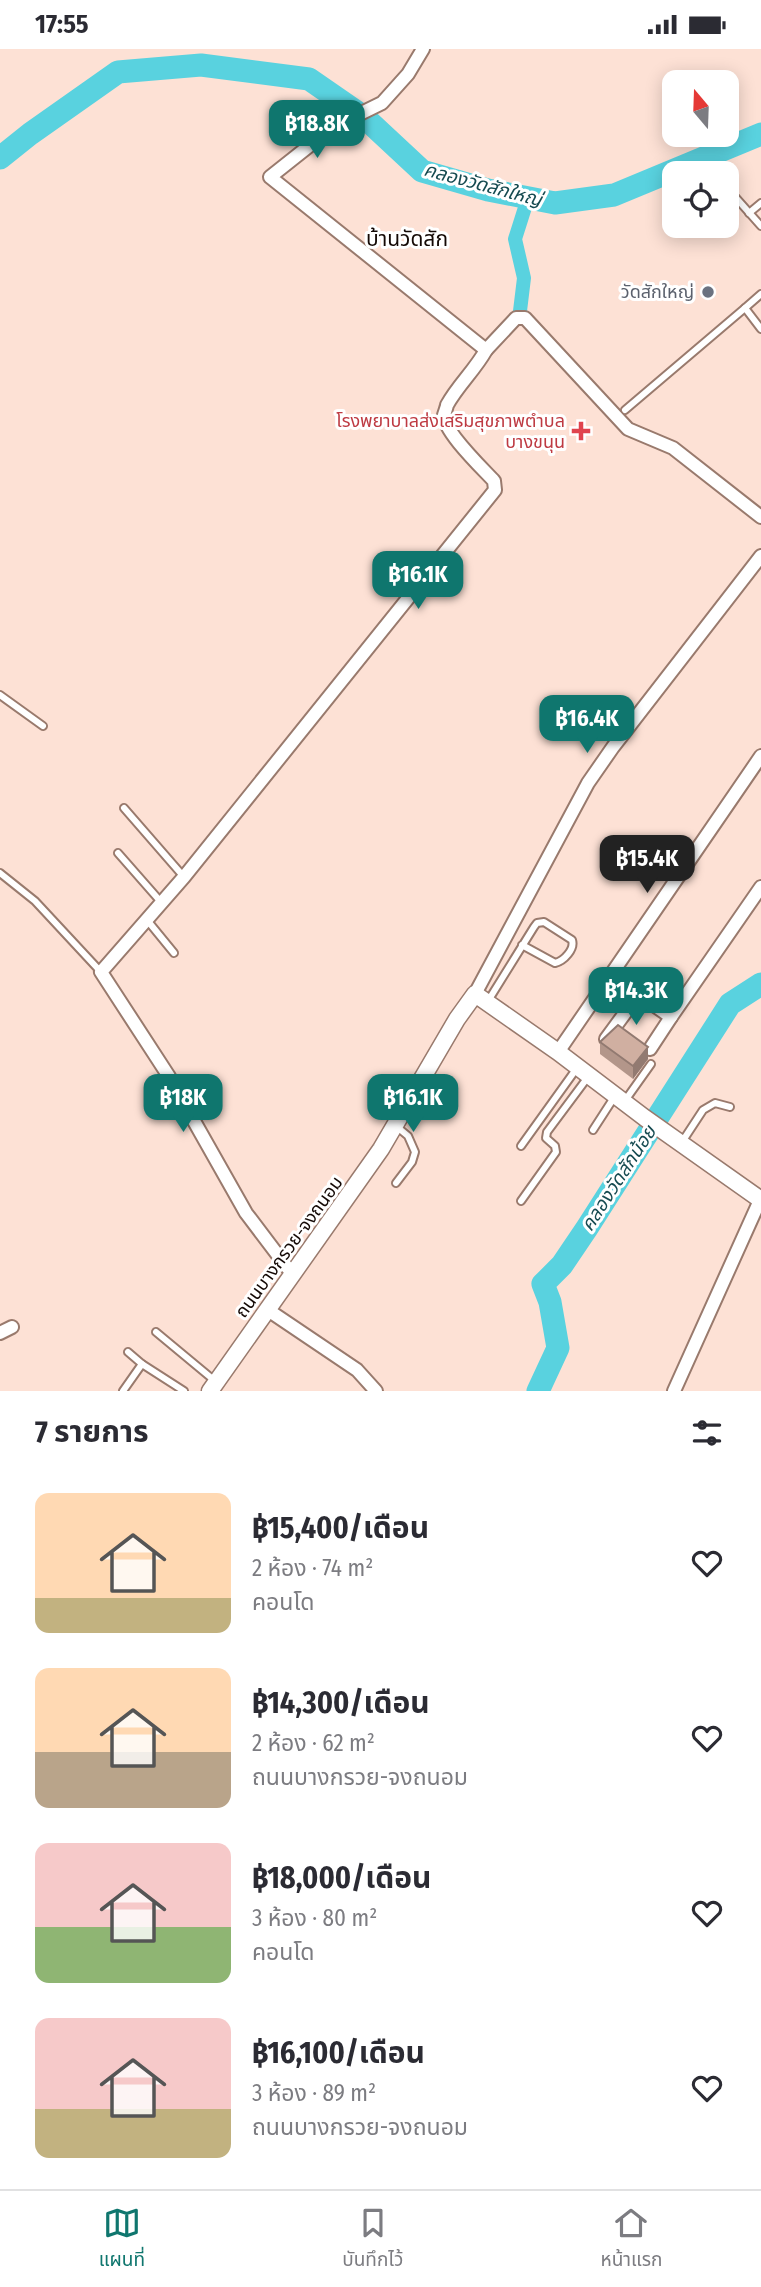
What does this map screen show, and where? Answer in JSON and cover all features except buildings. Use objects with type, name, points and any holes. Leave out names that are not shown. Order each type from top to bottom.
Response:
[{"type":"street","points":[[423,49],[408,74],[382,103],[316,139],[270,177],[486,350]]},
{"type":"street","points":[[293,1275],[246,1213],[168,1075],[101,972],[184,877],[495,490],[494,481],[453,435],[446,423],[444,415],[447,404],[486,350],[516,318],[525,318],[628,429],[673,448],[761,517]]},
{"type":"street","points":[[674,1391],[761,1199],[645,1118],[482,997],[588,783],[761,556]]},
{"type":"street","points":[[558,1052],[761,756]]},
{"type":"street","points":[[650,1049],[761,887]]},
{"type":"street","points":[[612,976],[671,1017]]},
{"type":"street","points":[[606,1039],[639,994]]},
{"type":"street","name":"ถนนบางกรวย-จงถนอม","points":[[213,1386],[337,1215],[396,1126],[457,1019],[482,997]]},
{"type":"street","points":[[268,1310],[357,1370],[376,1391]]},
{"type":"lane","points":[[739,202],[761,226]]},
{"type":"lane","points":[[749,213],[761,204]]},
{"type":"lane","points":[[625,410],[761,295]]},
{"type":"lane","points":[[745,308],[761,329]]},
{"type":"lane","points":[[0,695],[43,726]]},
{"type":"lane","points":[[124,808],[184,877]]},
{"type":"lane","points":[[118,853],[161,902]]},
{"type":"lane","points":[[0,873],[35,901],[101,972]]},
{"type":"lane","points":[[147,920],[174,953]]},
{"type":"lane","points":[[482,997],[537,923],[544,922],[572,940],[573,944],[560,962],[552,963],[522,945]]},
{"type":"lane","points":[[593,1130],[651,1064]]},
{"type":"lane","points":[[521,1146],[583,1072]]},
{"type":"lane","points":[[521,1201],[556,1152],[555,1146],[546,1138],[547,1132],[583,1072]]},
{"type":"lane","points":[[682,1143],[703,1110],[715,1103],[730,1107]]},
{"type":"lane","points":[[396,1126],[408,1136],[415,1152],[412,1162],[396,1183]]},
{"type":"lane","points":[[156,1332],[213,1386]]},
{"type":"lane","points":[[128,1352],[184,1391]]},
{"type":"lane","points":[[123,1391],[142,1364]]},
{"type":"waterway","name":"คลองวัดสักใหญ่","points":[[0,158],[118,72],[201,65],[309,79],[364,117],[422,171],[488,190],[555,203],[614,195],[761,134]]},
{"type":"waterway","points":[[520,311],[524,278],[515,239],[528,198]]},
{"type":"waterway","name":"คลองวัดสักน้อย","points":[[538,1391],[558,1348],[550,1302],[543,1284],[562,1265],[587,1228],[730,1004],[761,984]]},
{"type":"place","name":"วัดสักใหญ่","points":[[708,292]]},
{"type":"place","name":"โรงพยาบาลส่งเสริมสุขภาพตำบล บางขนุน","points":[[581,431]]},
{"type":"district","name":"บ้านวัดสัก","points":[[407,239]]}]
